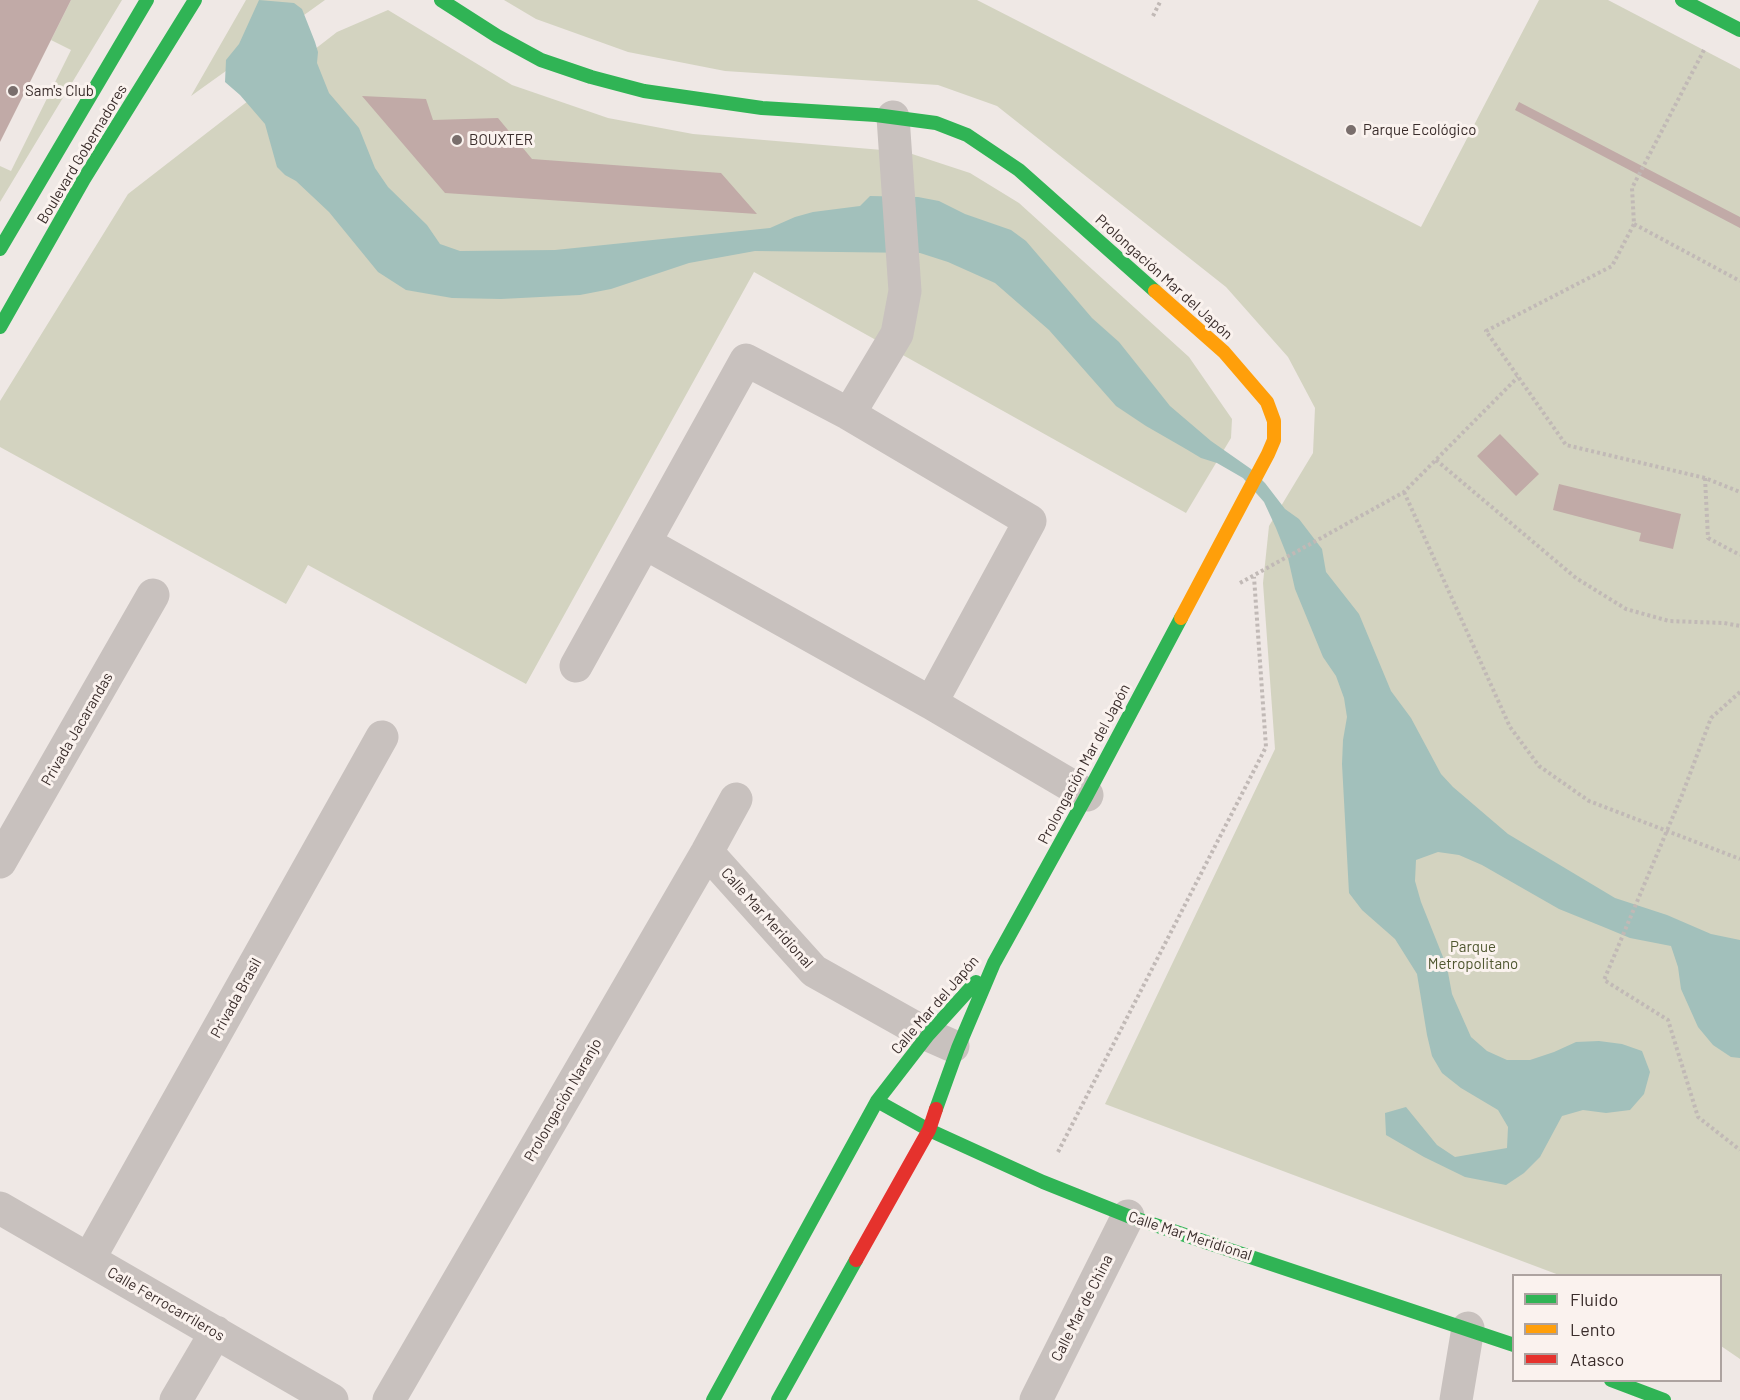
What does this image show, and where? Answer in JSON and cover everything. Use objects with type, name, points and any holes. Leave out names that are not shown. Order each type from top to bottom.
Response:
[{"type":"street","name":"Boulevard Gobernadores","points":[[0,249],[147,0]]},
{"type":"street","name":"Boulevard Gobernadores","points":[[0,327],[84,179],[195,0]]},
{"type":"street","name":"Prolongación Mar del Japón","points":[[441,0],[497,36],[541,60],[591,77],[644,91],[762,108],[893,117],[936,123],[967,135],[1018,170],[1224,352],[1267,402],[1275,431],[1274,440],[1262,465],[1087,795],[994,963]]},
{"type":"street","points":[[1682,0],[1740,30]]},
{"type":"street","points":[[849,414],[897,334],[905,291],[893,117]]},
{"type":"street","points":[[576,666],[746,360],[849,414],[1030,521],[932,704]]},
{"type":"street","points":[[645,543],[932,704],[1087,795]]},
{"type":"street","name":"Privada Jacarandas","points":[[0,862],[153,595]]},
{"type":"street","name":"Privada Brasil","points":[[89,1259],[382,737]]},
{"type":"street","name":"Prolongación Naranjo","points":[[389,1400],[736,799]]},
{"type":"street","name":"Calle Mar Meridional","points":[[707,852],[814,971],[943,1042]]},
{"type":"street","name":"Calle Mar del Japón","points":[[778,1400],[929,1130],[943,1042],[994,963]]},
{"type":"street","name":"Calle Mar del Japón","points":[[713,1400],[877,1101],[943,1042],[994,963]]},
{"type":"street","name":"Calle Mar Meridional","points":[[877,1101],[929,1130],[1043,1182],[1128,1216],[1512,1344]]},
{"type":"street","name":"Calle Ferrocarrileros","points":[[0,1208],[332,1400]]},
{"type":"street","name":"Calle Mar de China","points":[[1036,1400],[1128,1216]]},
{"type":"street","points":[[1456,1400],[1468,1328]]},
{"type":"street","points":[[176,1400],[216,1332]]},
{"type":"street","points":[[1616,1382],[1664,1400]]},
{"type":"path","points":[[1153,16],[1161,0]]},
{"type":"path","points":[[1720,20],[1632,188],[1634,224],[1612,266],[1486,331],[1566,445],[1705,478],[1740,492]]},
{"type":"path","points":[[1634,224],[1740,280]]},
{"type":"path","points":[[1279,562],[1404,492],[1518,377]]},
{"type":"path","points":[[1436,460],[1576,578],[1626,609],[1669,621],[1724,623],[1740,626]]},
{"type":"path","points":[[1705,478],[1708,538],[1740,555]]},
{"type":"path","points":[[1404,492],[1510,727],[1539,766],[1589,801],[1740,859]]},
{"type":"path","points":[[1043,1182],[1266,747],[1254,577]]},
{"type":"path","points":[[1740,692],[1711,718],[1605,980],[1668,1020],[1698,1117],[1740,1150]]},
{"type":"green space","points":[[71,0],[122,0],[0,202],[0,166],[11,171],[71,50],[51,40]]},
{"type":"green space","points":[[246,0],[325,0],[191,96]]},
{"type":"green space","name":"Parque Metropolitano","points":[[504,0],[977,0],[1421,227],[1539,0],[1608,0],[1740,69],[1740,1359],[1722,1347],[1722,1274],[1556,1274],[1105,1104],[1275,749],[1263,583],[1269,526],[1313,453],[1315,408],[1288,357],[1226,287],[997,106],[938,85],[725,71],[628,52],[536,19]]},
{"type":"green space","points":[[388,10],[512,85],[608,118],[693,134],[906,152],[970,173],[1019,203],[1189,357],[1232,419],[1231,438],[1186,513],[754,272],[526,684],[308,565],[286,604],[0,447],[0,401],[128,194],[337,32]]},
{"type":"water","points":[[259,0],[294,3],[302,9],[315,42],[318,52],[317,63],[329,93],[359,128],[375,168],[388,187],[427,225],[440,244],[460,251],[555,250],[770,228],[813,212],[860,206],[870,196],[918,197],[939,201],[965,214],[1011,230],[1026,241],[1092,318],[1119,342],[1170,406],[1211,441],[1251,469],[1285,509],[1299,519],[1322,549],[1326,572],[1359,614],[1391,691],[1411,718],[1441,774],[1453,787],[1508,834],[1615,898],[1667,915],[1711,934],[1740,940],[1740,1058],[1731,1057],[1713,1045],[1698,1027],[1681,989],[1678,967],[1671,946],[1630,938],[1559,909],[1482,865],[1459,855],[1438,852],[1416,860],[1415,881],[1447,967],[1452,994],[1471,1037],[1487,1051],[1507,1060],[1530,1060],[1576,1042],[1599,1041],[1622,1044],[1642,1051],[1650,1072],[1644,1094],[1630,1110],[1606,1113],[1583,1110],[1562,1116],[1540,1157],[1524,1173],[1506,1185],[1465,1177],[1386,1135],[1385,1113],[1406,1107],[1437,1145],[1455,1157],[1507,1148],[1508,1127],[1498,1110],[1461,1088],[1442,1073],[1432,1056],[1417,974],[1395,939],[1362,910],[1349,893],[1342,764],[1347,717],[1344,698],[1336,676],[1323,657],[1295,589],[1288,558],[1276,528],[1264,502],[1243,478],[1217,463],[1201,458],[1116,406],[1049,330],[995,283],[948,262],[920,253],[755,251],[689,263],[611,289],[580,295],[501,299],[452,298],[406,290],[378,272],[329,212],[296,181],[277,167],[265,124],[240,95],[225,82],[226,60],[239,44]]},
{"type":"building","name":"Sam's Club","points":[[0,0],[71,0],[0,142]]},
{"type":"building","name":"BOUXTER","points":[[362,96],[426,99],[433,120],[498,118],[532,159],[721,173],[757,214],[445,193]]},
{"type":"building","points":[[1519,102],[1740,217],[1740,228],[1515,110]]},
{"type":"building","points":[[1500,434],[1539,474],[1516,496],[1477,456]]},
{"type":"building","points":[[1559,484],[1681,514],[1673,549],[1639,541],[1641,533],[1553,510]]},
{"type":"traffic: fast","points":[[0,249],[147,0]]},
{"type":"traffic: fast","points":[[0,327],[84,179],[195,0]]},
{"type":"traffic: fast","points":[[441,0],[497,36],[541,60],[591,77],[644,91],[762,108],[876,115],[936,123],[967,135],[1019,170],[1155,291]]},
{"type":"traffic: fast","points":[[1682,0],[1740,30]]},
{"type":"traffic: fast","points":[[936,1109],[958,1048],[994,963],[1181,618]]},
{"type":"traffic: fast","points":[[713,1400],[877,1101],[928,1035],[976,982]]},
{"type":"traffic: fast","points":[[877,1101],[929,1130],[1043,1182],[1128,1216],[1512,1344]]},
{"type":"traffic: fast","points":[[778,1400],[856,1260]]},
{"type":"traffic: fast","points":[[1616,1382],[1664,1400]]},
{"type":"traffic: slow","points":[[1155,291],[1224,352],[1267,402],[1274,421],[1274,440],[1268,454],[1181,618]]},
{"type":"traffic: jam","points":[[856,1260],[929,1130],[936,1109]]},
{"type":"place","name":"Sam's Club","points":[[13,91]]},
{"type":"place","name":"Parque Ecológico","points":[[1351,130]]},
{"type":"place","name":"BOUXTER","points":[[457,140]]}]
